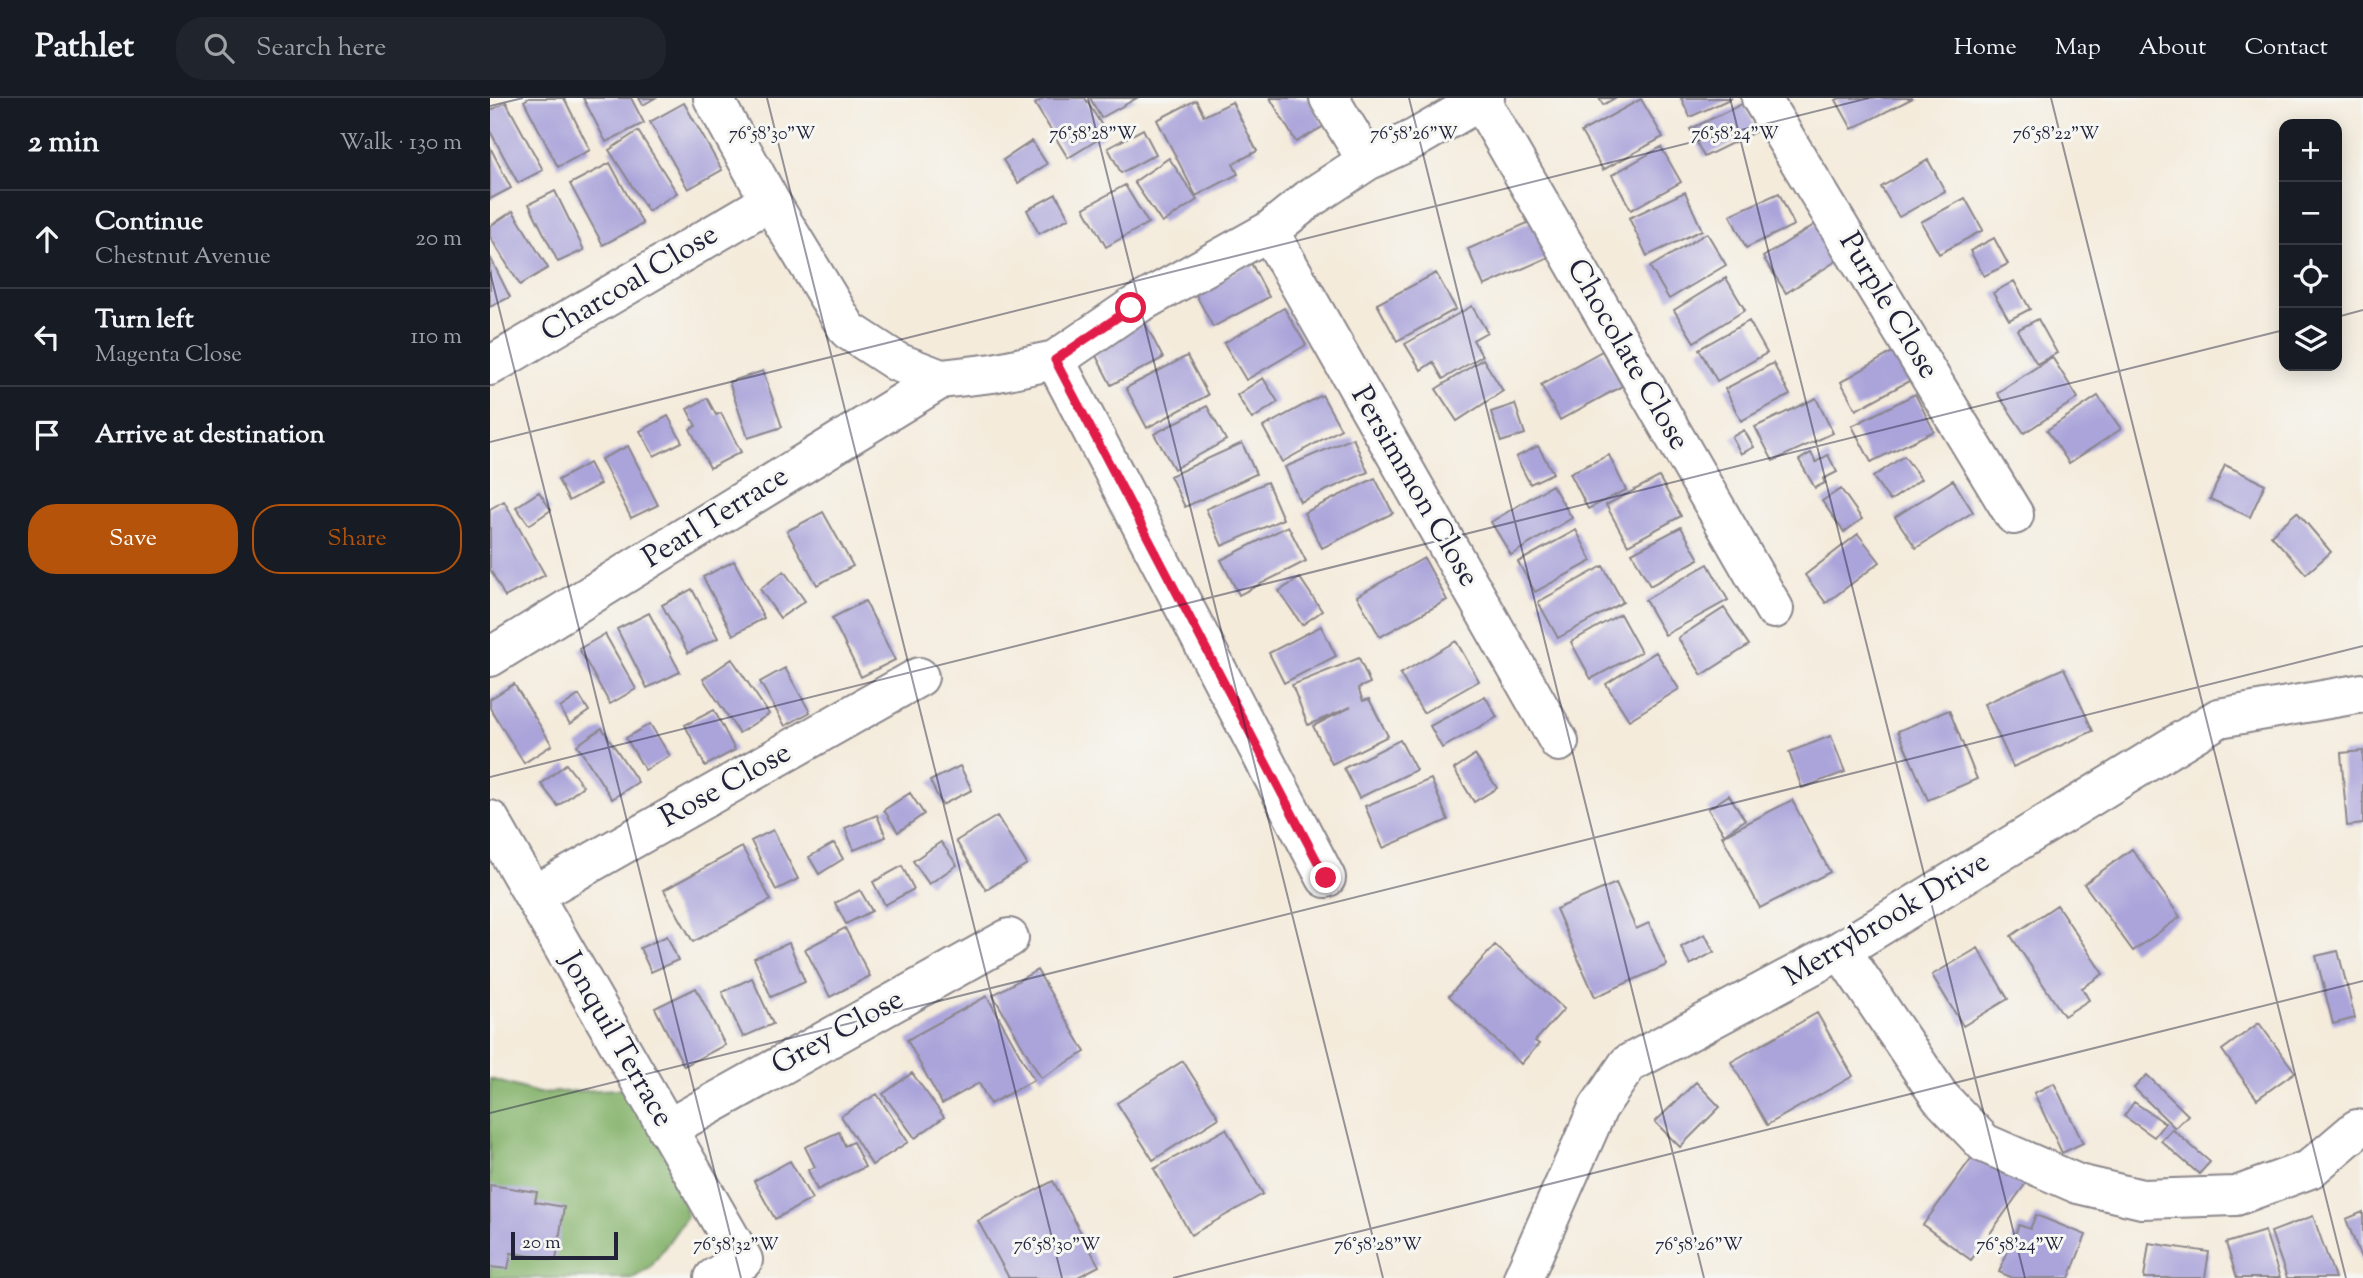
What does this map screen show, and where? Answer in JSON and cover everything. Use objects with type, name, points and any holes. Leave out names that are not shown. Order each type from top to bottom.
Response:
[{"type":"street","points":[[713,98],[770,201],[848,330],[897,362],[942,379],[993,373],[1055,360],[1131,308],[1269,231],[1309,199],[1367,162],[1416,138],[1483,99]]},
{"type":"street","points":[[1329,98],[1367,162]]},
{"type":"street","name":"Purple Close","points":[[1761,98],[2014,515]]},
{"type":"street","name":"Chocolate Close","points":[[1483,99],[1774,609]]},
{"type":"street","name":"Charcoal Close","points":[[490,366],[770,201]]},
{"type":"street","name":"Persimmon Close","points":[[1269,231],[1559,742]]},
{"type":"street","points":[[1055,360],[1326,878]]},
{"type":"street","name":"Pearl Terrace","points":[[490,657],[942,379]]},
{"type":"street","name":"Rose Close","points":[[534,895],[919,677]]},
{"type":"street","name":"Merrybrook Drive","points":[[1523,1278],[1598,1108],[1628,1064],[1842,950],[2219,718],[2363,693]]},
{"type":"street","name":"Jonquil Terrace","points":[[490,820],[667,1129],[729,1269]]},
{"type":"street","name":"Grey Close","points":[[667,1129],[1009,938]]},
{"type":"street","points":[[1842,950],[1940,1097],[1984,1143],[2078,1184],[2142,1199],[2236,1196],[2310,1169],[2357,1129]]},
{"type":"green space","points":[[490,1079],[538,1093],[660,1087],[687,1216],[650,1268],[633,1278],[490,1278]]},
{"type":"building","points":[[529,98],[564,98],[590,150],[558,167],[524,101]]},
{"type":"building","points":[[583,98],[631,98],[644,123],[606,142]]},
{"type":"building","points":[[639,98],[655,98],[643,105]]},
{"type":"building","points":[[1044,98],[1085,98],[1107,134],[1068,158],[1035,104]]},
{"type":"building","points":[[1090,98],[1137,98],[1101,118]]},
{"type":"building","points":[[1270,98],[1309,98],[1324,126],[1296,142]]},
{"type":"building","points":[[1599,98],[1615,98],[1603,105]]},
{"type":"building","points":[[1681,98],[1732,98],[1690,117]]},
{"type":"building","points":[[1913,98],[1852,129],[1836,100]]},
{"type":"building","points":[[1641,99],[1663,137],[1603,170],[1581,132]]},
{"type":"building","points":[[1196,100],[1204,116],[1232,102],[1257,151],[1233,164],[1238,174],[1196,196],[1157,120]]},
{"type":"building","points":[[506,102],[543,170],[518,183],[490,131],[490,111]]},
{"type":"building","points":[[684,103],[722,170],[688,189],[650,122]]},
{"type":"building","points":[[1744,103],[1757,131],[1704,157],[1690,129]]},
{"type":"building","points":[[1143,129],[1156,154],[1121,173],[1108,148]]},
{"type":"building","points":[[638,131],[677,193],[648,211],[609,150]]},
{"type":"building","points":[[1032,141],[1047,164],[1018,183],[1003,160]]},
{"type":"building","points":[[490,147],[511,188],[490,199]]},
{"type":"building","points":[[1661,147],[1681,182],[1631,210],[1612,175]]},
{"type":"building","points":[[1169,158],[1197,200],[1162,223],[1134,182]]},
{"type":"building","points":[[1928,160],[1945,191],[1899,217],[1881,187]]},
{"type":"building","points":[[610,163],[643,224],[603,245],[570,184]]},
{"type":"building","points":[[1125,185],[1148,223],[1106,247],[1084,208]]},
{"type":"building","points":[[555,191],[584,250],[558,262],[529,204]]},
{"type":"building","points":[[1685,192],[1702,230],[1647,256],[1629,218]]},
{"type":"building","points":[[1779,193],[1794,225],[1746,248],[1730,215]]},
{"type":"building","points":[[1056,194],[1069,218],[1039,234],[1027,210]]},
{"type":"building","points":[[1965,198],[1983,230],[1939,254],[1921,222]]},
{"type":"building","points":[[513,211],[548,268],[520,285],[490,237],[490,226]]},
{"type":"building","points":[[1822,220],[1844,256],[1786,293],[1763,257]]},
{"type":"building","points":[[1532,221],[1549,257],[1484,286],[1468,249]]},
{"type":"building","points":[[1707,233],[1726,265],[1669,299],[1650,267]]},
{"type":"building","points":[[1994,238],[2008,264],[1984,276],[1970,251]]},
{"type":"building","points":[[490,257],[510,297],[490,307]]},
{"type":"building","points":[[1251,263],[1269,297],[1213,327],[1195,293]]},
{"type":"building","points":[[1436,273],[1456,309],[1397,341],[1377,304]]},
{"type":"building","points":[[1726,278],[1745,310],[1694,342],[1674,310]]},
{"type":"building","points":[[2014,281],[2030,309],[2009,320],[1993,293]]},
{"type":"building","points":[[1472,306],[1487,332],[1473,340],[1482,356],[1443,379],[1433,362],[1421,370],[1405,344]]},
{"type":"building","points":[[1284,308],[1306,345],[1246,380],[1224,343]]},
{"type":"building","points":[[1143,319],[1163,358],[1111,385],[1091,346]]},
{"type":"building","points":[[2038,319],[2057,353],[2037,364],[2017,330]]},
{"type":"building","points":[[1749,321],[1767,353],[1717,381],[1699,349]]},
{"type":"building","points":[[1602,351],[1622,386],[1560,420],[1541,385]]},
{"type":"building","points":[[1893,352],[1909,381],[1856,410],[1841,382]]},
{"type":"building","points":[[1187,356],[1208,395],[1147,428],[1126,388]]},
{"type":"building","points":[[2052,357],[2078,398],[2024,433],[1997,393]]},
{"type":"building","points":[[1483,359],[1503,391],[1457,421],[1436,389]]},
{"type":"building","points":[[1773,363],[1790,395],[1741,421],[1725,389]]},
{"type":"building","points":[[763,371],[782,427],[748,438],[729,382]]},
{"type":"building","points":[[1263,378],[1278,402],[1252,419],[1237,395]]},
{"type":"building","points":[[1915,394],[1934,431],[1871,462],[1852,426]]},
{"type":"building","points":[[1322,395],[1341,429],[1282,462],[1263,427]]},
{"type":"building","points":[[2098,396],[2121,429],[2069,463],[2047,430]]},
{"type":"building","points":[[707,398],[716,415],[721,413],[741,452],[710,468],[690,429],[696,426],[687,409]]},
{"type":"building","points":[[1816,398],[1833,433],[1773,461],[1755,427]]},
{"type":"building","points":[[1515,404],[1525,434],[1501,442],[1491,412]]},
{"type":"building","points":[[1207,406],[1226,440],[1174,469],[1154,434]]},
{"type":"building","points":[[668,416],[682,442],[654,456],[640,431]]},
{"type":"building","points":[[1744,430],[1754,447],[1741,454],[1732,437]]},
{"type":"building","points":[[1353,438],[1368,472],[1300,502],[1285,467]]},
{"type":"building","points":[[1242,443],[1256,474],[1185,507],[1170,476]]},
{"type":"building","points":[[628,446],[658,505],[631,518],[601,459]]},
{"type":"building","points":[[1538,446],[1553,473],[1530,484],[1516,457]]},
{"type":"building","points":[[1811,453],[1816,462],[1828,455],[1837,472],[1823,479],[1825,483],[1815,488],[1799,460]]},
{"type":"building","points":[[1609,455],[1626,490],[1588,509],[1570,473]]},
{"type":"building","points":[[1904,456],[1921,479],[1890,501],[1873,477]]},
{"type":"building","points":[[589,463],[600,484],[569,501],[558,480]]},
{"type":"building","points":[[2225,465],[2265,484],[2250,517],[2210,499]]},
{"type":"building","points":[[1659,477],[1681,516],[1628,545],[1606,505]]},
{"type":"building","points":[[1375,478],[1393,513],[1322,548],[1304,513]]},
{"type":"building","points":[[1953,480],[1973,512],[1916,548],[1895,517]]},
{"type":"building","points":[[1267,482],[1283,519],[1222,546],[1206,509]]},
{"type":"building","points":[[1552,485],[1572,518],[1511,555],[1491,522]]},
{"type":"building","points":[[1841,489],[1862,519],[1844,532],[1822,501]]},
{"type":"building","points":[[539,492],[551,510],[529,525],[516,507]]},
{"type":"building","points":[[504,501],[545,575],[505,597],[490,569],[490,509]]},
{"type":"building","points":[[823,512],[853,566],[817,585],[787,531]]},
{"type":"building","points":[[2297,512],[2331,552],[2306,574],[2271,535]]},
{"type":"building","points":[[1288,526],[1306,561],[1239,595],[1221,560]]},
{"type":"building","points":[[1681,527],[1699,559],[1650,586],[1632,553]]},
{"type":"building","points":[[1576,530],[1592,561],[1535,592],[1518,562]]},
{"type":"building","points":[[1858,534],[1880,562],[1826,603],[1805,575]]},
{"type":"building","points":[[1424,558],[1447,600],[1380,637],[1357,596]]},
{"type":"building","points":[[734,561],[764,618],[733,635],[703,577]]},
{"type":"building","points":[[1708,564],[1728,600],[1665,635],[1645,600]]},
{"type":"building","points":[[1603,566],[1623,602],[1558,638],[1538,602]]},
{"type":"building","points":[[784,571],[805,601],[780,618],[760,589]]},
{"type":"building","points":[[1300,578],[1322,611],[1302,625],[1279,591]]},
{"type":"building","points":[[692,589],[718,638],[688,653],[662,605]]},
{"type":"building","points":[[865,601],[895,660],[861,677],[832,618]]},
{"type":"building","points":[[1724,608],[1749,645],[1702,675],[1678,638]]},
{"type":"building","points":[[649,613],[680,672],[647,688],[617,629]]},
{"type":"building","points":[[1620,614],[1641,652],[1591,679],[1571,642]]},
{"type":"building","points":[[1321,626],[1336,656],[1284,683],[1269,653]]},
{"type":"building","points":[[605,634],[636,689],[610,704],[579,649]]},
{"type":"building","points":[[1456,641],[1479,681],[1423,713],[1400,674]]},
{"type":"building","points":[[1656,652],[1679,689],[1629,720],[1606,684]]},
{"type":"building","points":[[1359,658],[1370,683],[1358,688],[1363,701],[1369,699],[1388,736],[1332,764],[1313,726],[1351,707],[1308,725],[1292,685]]},
{"type":"building","points":[[732,659],[769,714],[739,733],[703,679]]},
{"type":"building","points":[[785,668],[810,712],[785,726],[760,682]]},
{"type":"building","points":[[2064,668],[2093,731],[2013,767],[1984,704]]},
{"type":"building","points":[[514,684],[552,745],[524,763],[490,708],[490,699]]},
{"type":"building","points":[[579,695],[589,711],[570,724],[560,708]]},
{"type":"building","points":[[1485,696],[1497,717],[1442,748],[1430,726]]},
{"type":"building","points":[[714,710],[735,750],[705,766],[685,725]]},
{"type":"building","points":[[1949,710],[1977,779],[1928,800],[1898,731]]},
{"type":"building","points":[[650,724],[670,756],[645,770],[626,738]]},
{"type":"building","points":[[602,728],[638,782],[612,799],[577,745]]},
{"type":"building","points":[[1831,736],[1845,772],[1802,788],[1789,752]]},
{"type":"building","points":[[1400,740],[1416,770],[1359,798],[1344,768]]},
{"type":"building","points":[[2363,751],[2363,824],[2347,826],[2341,753]]},
{"type":"building","points":[[1475,755],[1497,788],[1474,802],[1454,769]]},
{"type":"building","points":[[566,764],[583,786],[558,806],[541,784]]},
{"type":"building","points":[[960,766],[972,790],[942,805],[930,781]]},
{"type":"building","points":[[1431,779],[1448,820],[1383,848],[1365,806]]},
{"type":"building","points":[[910,793],[924,814],[898,832],[884,810]]},
{"type":"building","points":[[1729,795],[1745,820],[1724,834],[1708,809]]},
{"type":"building","points":[[1792,800],[1830,872],[1760,908],[1722,836]]},
{"type":"building","points":[[877,815],[886,837],[854,850],[845,828]]},
{"type":"building","points":[[997,816],[1027,864],[986,890],[956,841]]},
{"type":"building","points":[[773,830],[798,879],[776,890],[751,841]]},
{"type":"building","points":[[941,842],[957,865],[929,884],[913,861]]},
{"type":"building","points":[[834,843],[843,859],[819,874],[809,857]]},
{"type":"building","points":[[742,847],[771,900],[693,942],[664,890]]},
{"type":"building","points":[[2132,849],[2180,917],[2133,951],[2084,884]]},
{"type":"building","points":[[902,866],[914,889],[885,905],[873,882]]},
{"type":"building","points":[[1616,883],[1636,929],[1649,923],[1667,965],[1595,997],[1556,909]]},
{"type":"building","points":[[860,890],[872,911],[846,924],[835,903]]},
{"type":"building","points":[[2057,905],[2103,974],[2082,988],[2089,1000],[2064,1016],[2011,936]]},
{"type":"building","points":[[845,928],[870,976],[830,997],[805,949]]},
{"type":"building","points":[[1705,934],[1714,952],[1690,965],[1681,947]]},
{"type":"building","points":[[667,936],[678,960],[651,972],[640,948]]},
{"type":"building","points":[[789,943],[805,982],[771,997],[754,958]]},
{"type":"building","points":[[1495,945],[1564,1009],[1535,1041],[1539,1044],[1521,1064],[1449,996]]},
{"type":"building","points":[[1978,948],[2008,999],[1963,1026],[1932,975]]},
{"type":"building","points":[[2338,951],[2355,1018],[2333,1024],[2316,956]]},
{"type":"building","points":[[1037,970],[1085,1052],[1041,1078],[993,995]]},
{"type":"building","points":[[752,978],[773,1024],[743,1037],[722,992]]},
{"type":"building","points":[[696,988],[725,1045],[684,1066],[655,1008]]},
{"type":"building","points":[[987,996],[1034,1080],[990,1104],[979,1083],[942,1104],[907,1040]]},
{"type":"building","points":[[1817,1013],[1853,1076],[1767,1125],[1731,1062]]},
{"type":"building","points":[[2259,1023],[2295,1072],[2257,1099],[2222,1050]]},
{"type":"building","points":[[1183,1061],[1219,1118],[1153,1160],[1117,1103]]},
{"type":"building","points":[[912,1073],[944,1117],[915,1138],[883,1094]]},
{"type":"building","points":[[2147,1075],[2188,1115],[2175,1128],[2134,1088]]},
{"type":"building","points":[[1696,1082],[1720,1107],[1680,1147],[1655,1122]]},
{"type":"building","points":[[2054,1083],[2083,1143],[2062,1153],[2034,1093]]},
{"type":"building","points":[[877,1094],[908,1142],[872,1165],[841,1116]]},
{"type":"building","points":[[2134,1102],[2165,1123],[2154,1137],[2124,1116]]},
{"type":"building","points":[[1226,1129],[1263,1194],[1191,1235],[1154,1169]]},
{"type":"building","points":[[2172,1129],[2210,1162],[2199,1174],[2161,1141]]},
{"type":"building","points":[[839,1132],[845,1146],[853,1142],[865,1167],[817,1190],[808,1170],[815,1167],[805,1147]]},
{"type":"building","points":[[1978,1149],[2026,1183],[1971,1260],[1923,1225]]},
{"type":"building","points":[[790,1161],[812,1199],[775,1219],[754,1181]]},
{"type":"building","points":[[1053,1181],[1099,1266],[1076,1278],[1009,1278],[978,1221]]},
{"type":"building","points":[[490,1185],[537,1192],[535,1202],[564,1207],[556,1260],[511,1253],[508,1269],[490,1267]]},
{"type":"building","points":[[2363,1212],[2363,1263],[2346,1219]]},
{"type":"building","points":[[2036,1215],[2086,1235],[2069,1278],[2013,1278],[1999,1272],[2019,1225],[2030,1229]]},
{"type":"building","points":[[2313,1216],[2335,1278],[2287,1278],[2271,1232]]},
{"type":"building","points":[[2265,1231],[2280,1278],[2237,1278],[2226,1243]]},
{"type":"building","points":[[2149,1243],[2209,1252],[2205,1278],[2144,1278]]},
{"type":"route","points":[[1131,308],[1055,360],[1326,878]]}]
